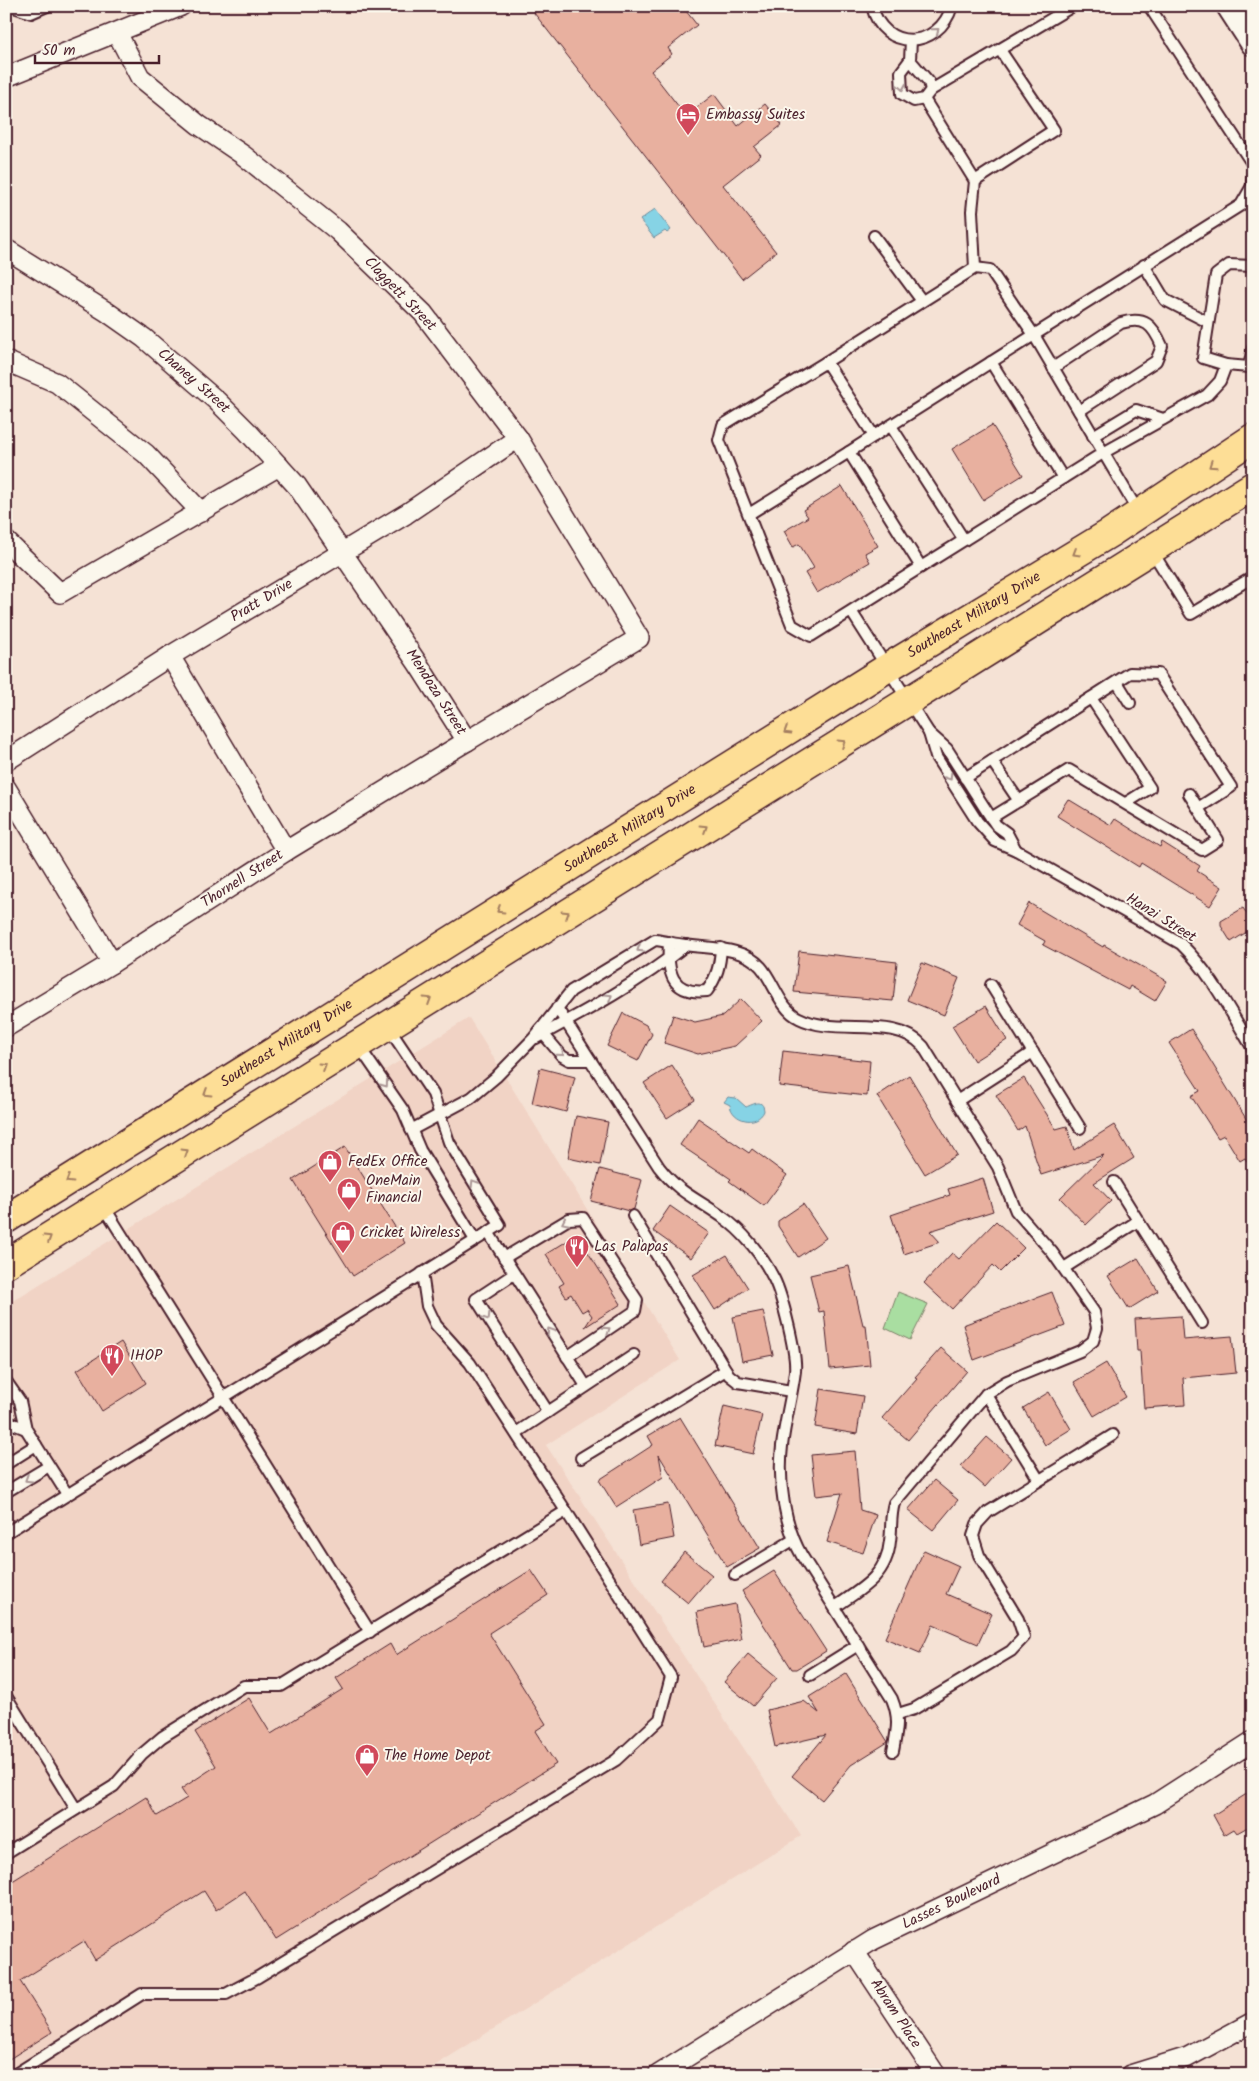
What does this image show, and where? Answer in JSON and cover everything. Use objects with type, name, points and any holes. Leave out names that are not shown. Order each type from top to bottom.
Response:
[{"type":"main road","name":"Southeast Military Drive","points":[[6,1219],[887,668],[1139,514],[1253,438]]},
{"type":"main road","points":[[6,1264],[1253,486]]},
{"type":"main road","points":[[367,994],[387,1026]]},
{"type":"main road","points":[[337,1012],[358,1044]]},
{"type":"street","points":[[6,78],[181,6]]},
{"type":"street","points":[[1229,6],[1253,43]]},
{"type":"street","name":"Claggett Street","points":[[117,33],[140,77],[199,125],[243,155],[338,231],[423,313],[518,438],[639,638]]},
{"type":"street","name":"Chaney Street","points":[[6,249],[107,312],[144,338],[217,401],[297,486],[343,554]]},
{"type":"street","points":[[6,362],[56,383],[146,454],[201,512]]},
{"type":"street","name":"Pratt Drive","points":[[6,761],[170,656],[343,554],[518,438]]},
{"type":"street","points":[[6,541],[60,593],[278,466]]},
{"type":"street","name":"Mendoza Street","points":[[343,554],[467,740],[639,638]]},
{"type":"street","name":"Thornell Street","points":[[6,1027],[286,851],[170,656]]},
{"type":"street","points":[[286,851],[467,740]]},
{"type":"street","points":[[6,788],[112,962]]},
{"type":"street","name":"Lasses Boulevard","points":[[658,2075],[872,1940],[1155,1804],[1253,1741]]},
{"type":"street","name":"Abram Place","points":[[854,1951],[936,2075]]},
{"type":"street","points":[[1130,2075],[1188,2056],[1253,2022]]},
{"type":"lane","points":[[11,6],[31,13],[47,6]]},
{"type":"lane","points":[[872,6],[878,22],[884,30],[901,39],[910,40],[929,36],[938,31],[949,16],[952,6]]},
{"type":"lane","points":[[910,40],[910,60],[901,72],[902,94],[914,101],[924,98],[931,90],[1073,6]]},
{"type":"lane","points":[[749,514],[1241,205],[1252,186],[1253,166],[1149,6]]},
{"type":"lane","points":[[975,181],[1054,130],[1000,50]]},
{"type":"lane","points":[[910,60],[929,82],[931,90]]},
{"type":"lane","points":[[924,98],[975,181],[972,211],[975,268]]},
{"type":"lane","points":[[874,236],[922,301]]},
{"type":"lane","points":[[1144,265],[1165,300],[1208,322]]},
{"type":"lane","points":[[1253,266],[1229,265],[1216,275],[1203,358],[1226,365],[1249,367],[1253,348]]},
{"type":"lane","points":[[1139,514],[1103,453],[1093,436],[1079,412],[1053,368],[1034,335],[990,270],[975,268],[723,425],[719,440],[792,626],[811,636],[1103,453],[1207,395],[1220,381],[1226,365]]},
{"type":"lane","points":[[1053,368],[1121,323],[1134,319],[1148,324],[1156,333],[1162,346],[1156,362],[1079,412]]},
{"type":"lane","points":[[826,362],[874,436]]},
{"type":"lane","points":[[991,362],[1063,478]]},
{"type":"lane","points":[[1093,436],[1136,410],[1163,419]]},
{"type":"lane","points":[[891,426],[964,540]]},
{"type":"lane","points":[[849,452],[921,567]]},
{"type":"lane","points":[[1151,550],[1191,614],[1253,577]]},
{"type":"lane","name":"Hanzi Street","points":[[852,611],[929,733],[948,749],[991,818],[996,825],[1007,833],[1016,850]]},
{"type":"lane","points":[[966,778],[1130,673],[1158,674],[1231,787],[1198,808]]},
{"type":"lane","points":[[1116,682],[1130,703]]},
{"type":"lane","points":[[1091,698],[1150,788],[1126,803]]},
{"type":"lane","name":"Hanzi Street","points":[[929,733],[936,757],[977,821],[995,841],[1016,850],[1181,944],[1204,971],[1253,1049]]},
{"type":"lane","points":[[992,760],[1019,801]]},
{"type":"lane","points":[[991,818],[1069,770],[1202,850],[1218,840],[1189,794]]},
{"type":"lane","points":[[542,1032],[557,1008],[571,991],[655,940],[721,948],[746,956],[760,966],[781,998],[798,1018],[823,1025],[901,1031],[916,1038],[923,1046],[998,1167],[1016,1211],[1052,1252],[1094,1312],[1096,1328],[1092,1340],[1080,1351],[1007,1381],[986,1394],[894,1503],[890,1519],[888,1555],[876,1577],[835,1607]]},
{"type":"lane","points":[[669,942],[668,960],[671,976],[681,989],[692,992],[707,991],[715,979],[720,964],[721,948]]},
{"type":"lane","points":[[411,1130],[471,1098],[496,1077],[542,1032],[568,1022],[668,960],[686,945]]},
{"type":"lane","points":[[991,985],[1080,1128]]},
{"type":"lane","points":[[557,1008],[568,1022],[590,1060],[671,1183],[742,1232],[775,1281],[793,1343],[795,1370],[781,1464],[787,1523],[793,1540],[892,1699],[898,1714],[894,1751]]},
{"type":"lane","points":[[6,1533],[500,1224],[449,1142],[432,1094],[387,1026]]},
{"type":"lane","points":[[542,1032],[562,1056],[569,1060],[590,1060]]},
{"type":"lane","points":[[358,1044],[403,1110],[420,1150],[474,1240]]},
{"type":"lane","points":[[957,1101],[1033,1052]]},
{"type":"lane","points":[[1114,1182],[1202,1324]]},
{"type":"lane","points":[[102,1204],[370,1632]]},
{"type":"lane","points":[[633,1216],[726,1370],[738,1382],[791,1391]]},
{"type":"lane","points":[[504,1258],[569,1219],[583,1218],[637,1300],[635,1311],[567,1357]]},
{"type":"lane","points":[[1064,1268],[1138,1221]]},
{"type":"lane","points":[[488,1232],[586,1386]]},
{"type":"lane","points":[[14,2075],[142,1994],[226,1994],[258,1977],[616,1760],[660,1719],[671,1677],[470,1363],[436,1325],[427,1306],[422,1273]]},
{"type":"lane","points":[[514,1274],[476,1299],[548,1412]]},
{"type":"lane","points":[[516,1433],[634,1355]]},
{"type":"lane","points":[[582,1458],[726,1370]]},
{"type":"lane","points":[[6,1381],[20,1401],[26,1430],[67,1494]]},
{"type":"lane","points":[[986,1394],[1039,1480]]},
{"type":"lane","points":[[6,1421],[26,1430]]},
{"type":"lane","points":[[898,1714],[914,1709],[1003,1656],[1024,1638],[1018,1618],[979,1555],[973,1536],[977,1524],[988,1512],[1113,1434]]},
{"type":"lane","points":[[6,1464],[36,1445]]},
{"type":"lane","points":[[6,1492],[49,1466]]},
{"type":"lane","points":[[6,1853],[114,1786],[142,1754],[162,1737],[244,1686],[281,1686],[566,1511]]},
{"type":"lane","points":[[735,1575],[793,1540]]},
{"type":"lane","points":[[810,1675],[858,1645]]},
{"type":"lane","points":[[6,1696],[76,1810]]},
{"type":"shaded area","points":[[469,1018],[680,1360],[546,1445],[801,1836],[420,2075],[6,2075],[6,1305]]},
{"type":"green space","points":[[898,1292],[928,1304],[910,1340],[885,1328]]},
{"type":"water","points":[[655,209],[671,230],[667,233],[665,231],[654,238],[640,220]]},
{"type":"water","points":[[728,1097],[736,1098],[746,1107],[760,1103],[764,1111],[756,1119],[745,1120],[735,1115],[730,1105],[724,1102]]},
{"type":"building","name":"Embassy Suites","points":[[543,6],[682,6],[697,25],[668,48],[672,54],[651,71],[686,116],[714,94],[738,126],[765,104],[782,125],[754,147],[761,155],[723,185],[776,252],[742,279],[534,13]]},
{"type":"building","points":[[992,425],[1023,475],[983,500],[952,449]]},
{"type":"building","points":[[842,486],[878,546],[865,553],[870,562],[817,593],[805,573],[814,568],[799,544],[793,547],[784,531],[808,517],[803,510]]},
{"type":"building","points":[[1068,799],[1111,825],[1115,819],[1160,847],[1162,842],[1200,866],[1197,871],[1222,887],[1210,906],[1141,863],[1139,867],[1057,816]]},
{"type":"building","points":[[1029,903],[1103,947],[1104,945],[1167,981],[1155,1001],[1130,986],[1128,990],[1043,945],[1045,941],[1017,925]]},
{"type":"building","points":[[1243,908],[1253,923],[1253,928],[1231,942],[1221,926],[1221,921]]},
{"type":"building","points":[[799,951],[897,962],[893,1001],[794,992]]},
{"type":"building","points":[[922,963],[959,978],[944,1015],[907,1000]]},
{"type":"building","points":[[741,999],[762,1021],[735,1046],[698,1054],[664,1043],[673,1015],[695,1022],[723,1016]]},
{"type":"building","points":[[986,1006],[1007,1040],[974,1061],[952,1026]]},
{"type":"building","points":[[623,1013],[646,1025],[652,1034],[638,1061],[607,1046]]},
{"type":"building","points":[[1191,1029],[1253,1130],[1253,1170],[1245,1158],[1240,1161],[1224,1135],[1218,1138],[1191,1096],[1200,1091],[1169,1043]]},
{"type":"building","points":[[783,1051],[870,1061],[867,1096],[779,1086]]},
{"type":"building","points":[[672,1065],[695,1100],[667,1118],[644,1083]]},
{"type":"building","points":[[540,1068],[575,1077],[566,1112],[532,1103]]},
{"type":"building","points":[[909,1075],[957,1155],[925,1174],[877,1096]]},
{"type":"building","points":[[1024,1078],[1056,1129],[1067,1126],[1074,1150],[1114,1125],[1134,1158],[1094,1183],[1111,1201],[1086,1225],[1060,1198],[1104,1155],[1041,1175],[1025,1126],[1018,1131],[996,1095]]},
{"type":"building","points":[[576,1116],[608,1122],[600,1165],[568,1158]]},
{"type":"building","points":[[698,1118],[749,1153],[752,1149],[787,1175],[764,1206],[729,1181],[731,1179],[680,1145]]},
{"type":"building","points":[[345,1147],[405,1243],[353,1276],[293,1180]]},
{"type":"building","points":[[600,1169],[642,1180],[634,1209],[629,1211],[591,1201]]},
{"type":"building","points":[[983,1178],[993,1211],[930,1231],[940,1242],[904,1254],[891,1215],[950,1195],[948,1189]]},
{"type":"building","points":[[803,1204],[826,1238],[798,1257],[778,1226],[778,1221]]},
{"type":"building","points":[[670,1206],[709,1233],[691,1258],[653,1231]]},
{"type":"building","points":[[996,1221],[1024,1248],[1000,1272],[993,1265],[952,1309],[924,1283],[952,1253],[959,1259]]},
{"type":"building","name":"Las Palapas","points":[[577,1235],[621,1304],[585,1327],[592,1316],[587,1309],[582,1312],[571,1294],[566,1297],[559,1286],[564,1283],[546,1254]]},
{"type":"building","points":[[727,1255],[748,1288],[715,1310],[693,1275]]},
{"type":"building","points":[[1138,1258],[1158,1291],[1129,1309],[1108,1276]]},
{"type":"building","points":[[849,1266],[863,1325],[866,1325],[870,1365],[830,1369],[824,1311],[819,1312],[810,1275]]},
{"type":"building","points":[[1052,1292],[1065,1326],[974,1360],[963,1325]]},
{"type":"building","points":[[763,1311],[773,1355],[742,1361],[733,1317]]},
{"type":"building","points":[[1181,1316],[1183,1340],[1232,1336],[1236,1373],[1183,1378],[1185,1405],[1144,1408],[1140,1351],[1137,1351],[1135,1319]]},
{"type":"building","name":"IHOP","points":[[121,1342],[146,1383],[102,1411],[77,1370]]},
{"type":"building","points":[[941,1348],[967,1371],[908,1440],[882,1418]]},
{"type":"building","points":[[1106,1363],[1126,1397],[1094,1416],[1074,1382]]},
{"type":"building","points":[[821,1389],[863,1396],[857,1434],[815,1427]]},
{"type":"building","points":[[1049,1392],[1071,1429],[1045,1445],[1023,1408]]},
{"type":"building","points":[[724,1406],[762,1415],[753,1454],[715,1446]]},
{"type":"building","points":[[680,1417],[760,1548],[727,1567],[659,1455],[663,1477],[616,1507],[599,1480],[653,1445],[648,1436]]},
{"type":"building","points":[[987,1437],[1011,1458],[985,1487],[961,1466]]},
{"type":"building","points":[[855,1451],[860,1510],[876,1515],[863,1553],[827,1542],[842,1493],[816,1496],[811,1455]]},
{"type":"building","points":[[934,1480],[958,1500],[933,1530],[908,1510]]},
{"type":"building","points":[[668,1504],[674,1538],[639,1545],[633,1510]]},
{"type":"building","points":[[924,1550],[959,1566],[946,1594],[992,1614],[978,1644],[933,1625],[920,1653],[885,1638]]},
{"type":"building","points":[[684,1552],[712,1575],[688,1603],[661,1581]]},
{"type":"building","name":"The Home Depot","points":[[531,1570],[548,1595],[489,1633],[546,1724],[535,1731],[556,1764],[276,1940],[245,1891],[216,1910],[204,1891],[95,1960],[84,1941],[20,1981],[52,2032],[6,2061],[6,1885],[146,1797],[157,1816],[187,1798],[181,1789],[216,1766],[195,1732],[249,1698],[271,1734],[343,1689],[336,1678],[390,1644],[396,1655]]},
{"type":"building","points":[[774,1571],[826,1651],[797,1669],[792,1669],[742,1591]]},
{"type":"building","points":[[735,1604],[741,1639],[704,1647],[697,1612]]},
{"type":"building","points":[[748,1654],[777,1678],[753,1706],[724,1682]]},
{"type":"building","points":[[846,1674],[888,1742],[851,1765],[822,1800],[792,1776],[826,1735],[775,1747],[767,1710],[804,1701],[819,1713],[809,1697]]},
{"type":"building","points":[[1253,1790],[1253,1824],[1237,1833],[1234,1829],[1224,1835],[1213,1815]]},
{"type":"place","name":"Embassy Suites","points":[[688,136]]},
{"type":"place","name":"FedEx Office","points":[[330,1183]]},
{"type":"place","name":"OneMain Financial","points":[[349,1211]]},
{"type":"place","name":"Cricket Wireless","points":[[343,1254]]},
{"type":"place","name":"Las Palapas","points":[[577,1268]]},
{"type":"place","name":"IHOP","points":[[112,1377]]},
{"type":"place","name":"The Home Depot","points":[[367,1777]]}]
